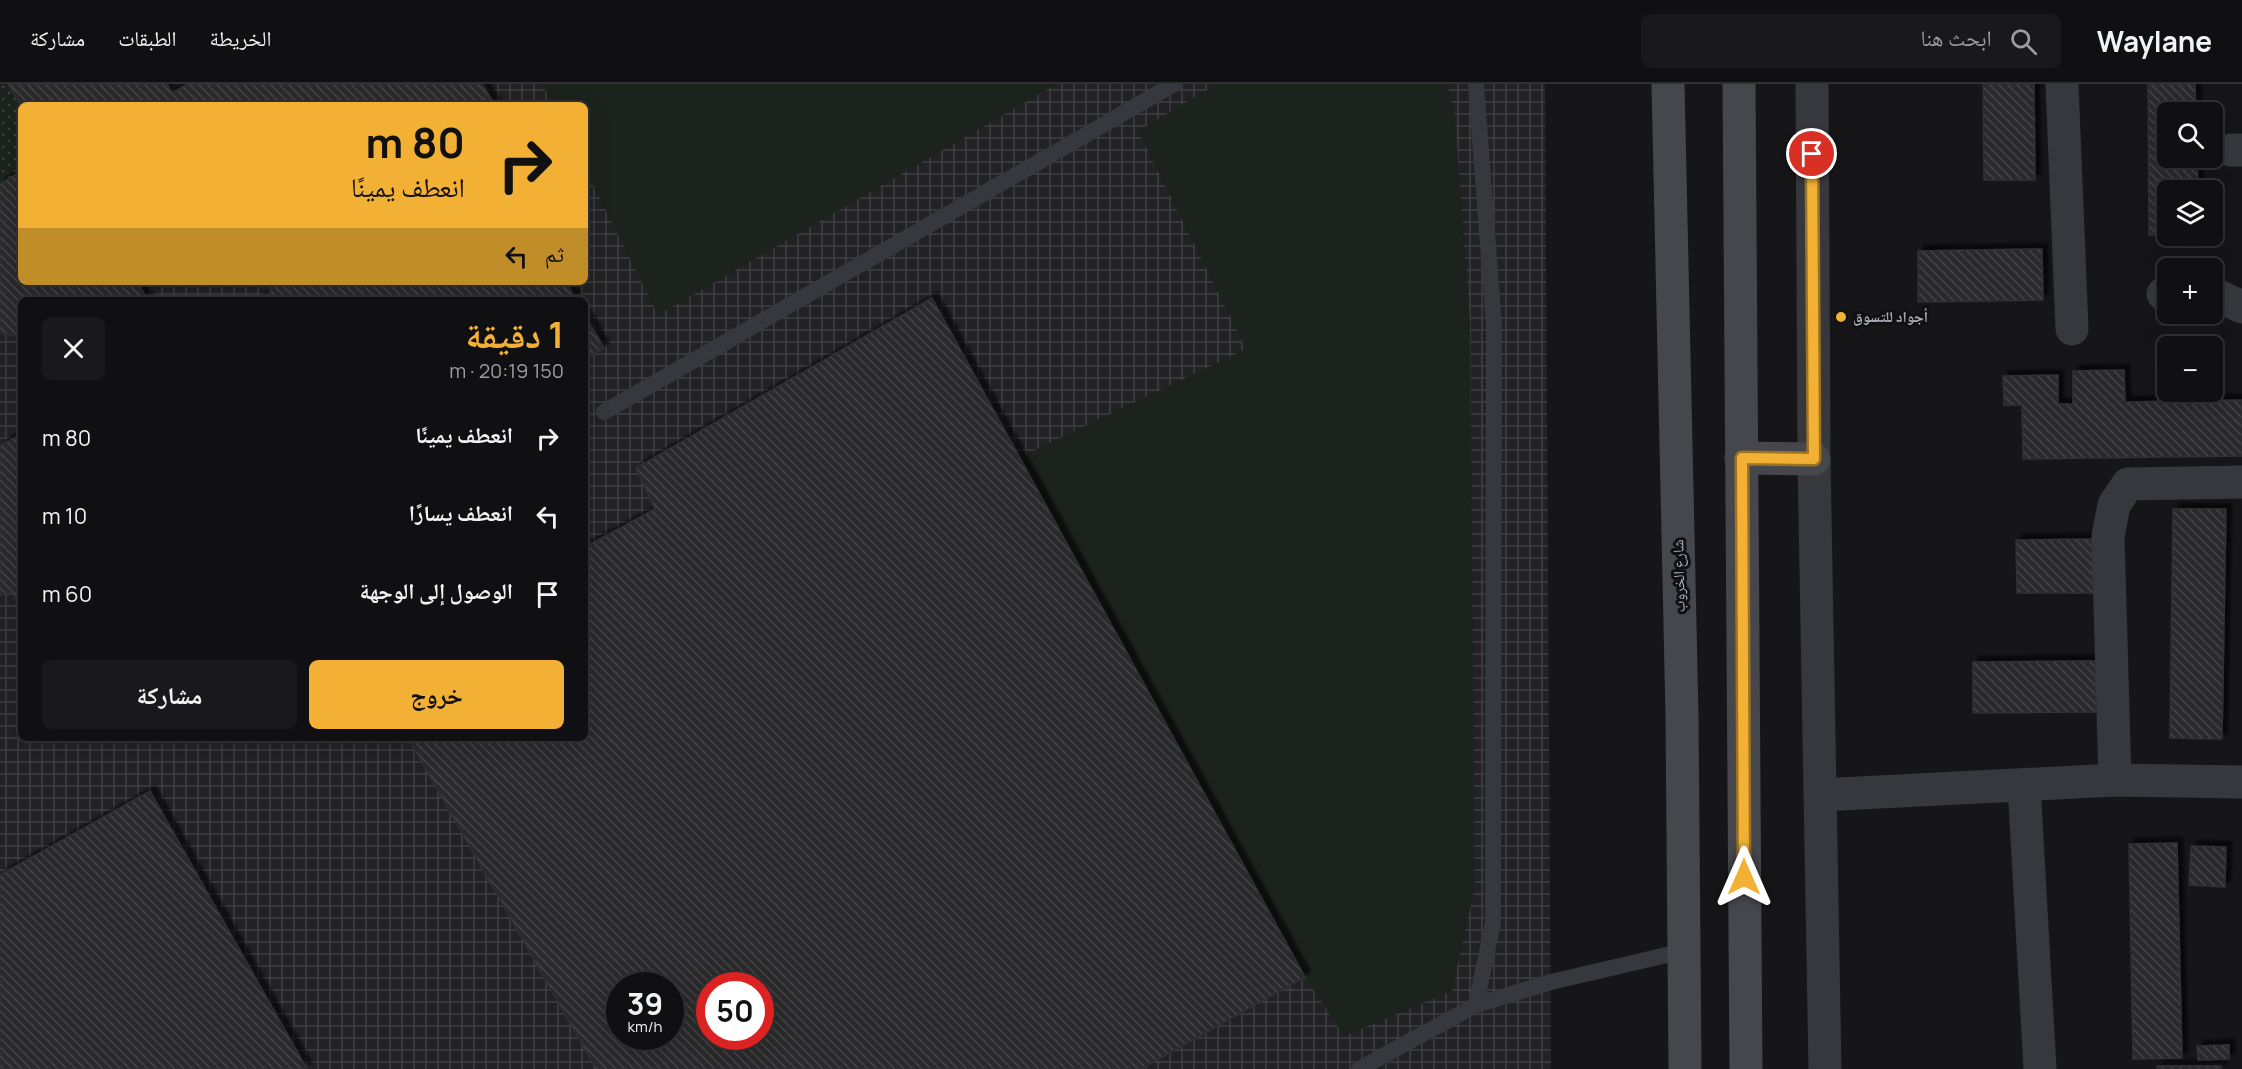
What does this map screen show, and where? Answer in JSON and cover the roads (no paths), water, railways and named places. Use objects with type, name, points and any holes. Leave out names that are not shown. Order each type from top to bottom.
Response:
[{"type":"main road","name":"شارع الخروب","points":[[1668,84],[1685,1069]]},
{"type":"main road","points":[[1739,84],[1746,1069]]},
{"type":"main road","points":[[1742,458],[1814,459]]},
{"type":"street","points":[[1812,84],[1814,459],[1825,1069]]},
{"type":"street","points":[[2062,84],[2072,329]]},
{"type":"street","points":[[2223,298],[2242,307]]},
{"type":"street","points":[[2115,780],[2108,536],[2114,506],[2128,484],[2242,482]]},
{"type":"street","points":[[1820,795],[2115,780],[2242,782]]},
{"type":"street","points":[[2025,785],[2040,1069]]},
{"type":"lane","points":[[604,412],[1174,84]]},
{"type":"lane","points":[[1476,84],[1494,338],[1492,923],[1476,1005]]},
{"type":"lane","points":[[1359,1069],[1476,1005],[1551,982],[1684,951]]},
{"type":"place","name":"أجواد للتسوق","points":[[1841,317]]}]
